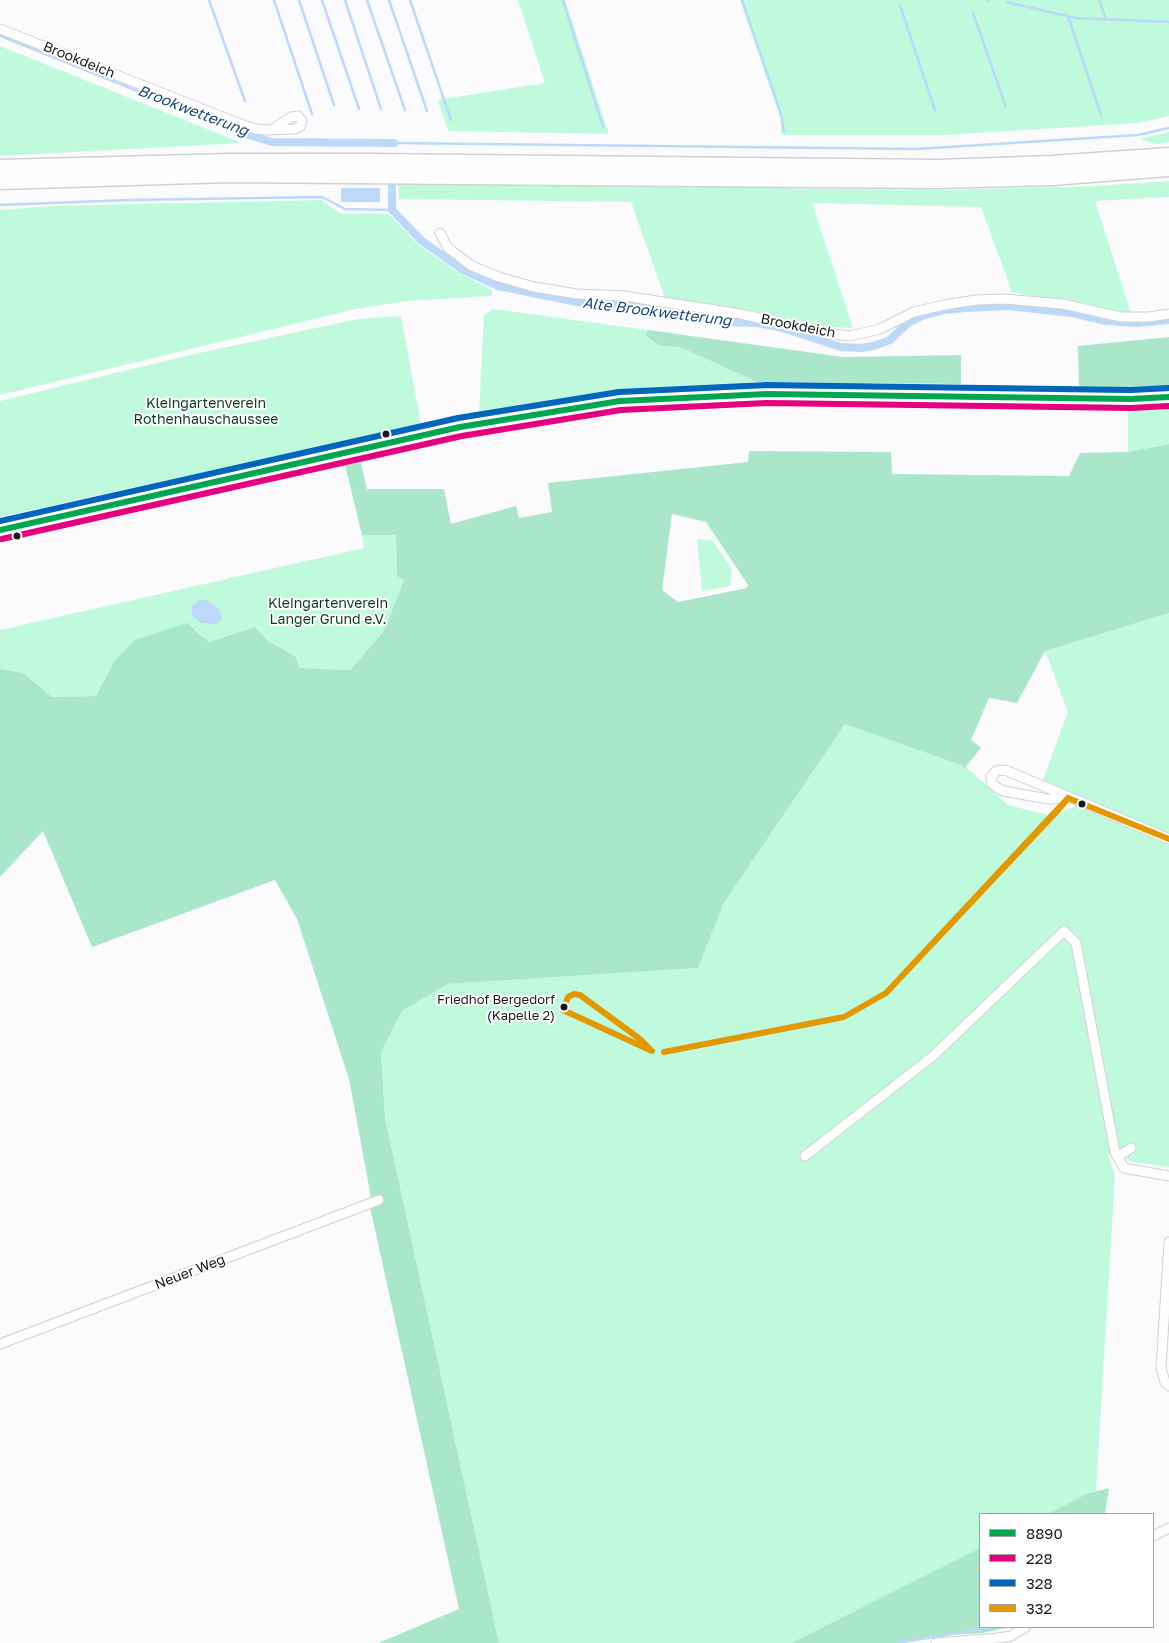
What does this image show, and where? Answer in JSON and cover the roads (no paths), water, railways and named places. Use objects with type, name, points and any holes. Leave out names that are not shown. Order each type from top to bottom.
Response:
[{"type":"highway","points":[[0,168],[270,162],[938,168],[1051,164],[1169,156]]},
{"type":"highway","points":[[0,181],[230,174],[937,180],[1052,177],[1169,168]]},
{"type":"main road","points":[[0,530],[460,427],[620,401],[777,394],[1131,399],[1169,397]]},
{"type":"street","name":"Brookdeich","points":[[0,29],[243,126],[271,130]]},
{"type":"street","name":"Brookdeich","points":[[440,232],[448,248],[472,266],[499,277],[534,287],[577,294],[624,296],[741,314],[824,333],[850,336],[880,329],[914,312],[976,300],[1004,299],[1056,303],[1121,317],[1149,317],[1169,314]]},
{"type":"street","points":[[1068,798],[1048,799],[1003,791],[992,784],[991,777],[996,771],[1005,770],[1169,839]]},
{"type":"street","points":[[805,1156],[933,1056],[1064,931],[1076,943],[1117,1157],[1124,1168],[1169,1176]]},
{"type":"street","points":[[1117,1157],[1131,1148]]},
{"type":"street","name":"Neuer Weg","points":[[0,1344],[379,1200]]},
{"type":"street","points":[[1169,1242],[1161,1368],[1165,1382],[1169,1386]]},
{"type":"street","points":[[1154,1536],[1169,1528]]},
{"type":"street","points":[[936,1643],[1011,1636],[1024,1628]]},
{"type":"water","points":[[341,188],[380,188],[380,202],[341,202]]},
{"type":"water","points":[[202,599],[211,602],[220,611],[222,619],[216,624],[201,623],[192,616],[192,606]]},
{"type":"waterway","points":[[209,0],[245,101]]},
{"type":"waterway","points":[[274,0],[312,114]]},
{"type":"waterway","points":[[299,0],[334,105]]},
{"type":"waterway","points":[[322,0],[359,109]]},
{"type":"waterway","points":[[345,0],[381,109]]},
{"type":"waterway","points":[[367,0],[405,110]]},
{"type":"waterway","points":[[389,0],[427,111]]},
{"type":"waterway","points":[[410,0],[451,120]]},
{"type":"waterway","points":[[563,0],[603,127]]},
{"type":"waterway","points":[[742,0],[781,114],[784,132]]},
{"type":"waterway","points":[[1099,0],[1106,19]]},
{"type":"waterway","points":[[1006,2],[1076,18],[1169,22]]},
{"type":"waterway","points":[[900,5],[935,110]]},
{"type":"waterway","points":[[973,13],[1006,107]]},
{"type":"waterway","points":[[1068,16],[1101,115]]},
{"type":"waterway","name":"Brookwetterung","points":[[0,36],[245,134]]},
{"type":"waterway","points":[[394,143],[917,149],[1138,135],[1169,128]]},
{"type":"waterway","name":"Brookwetterung","points":[[245,134],[272,142],[394,143]]},
{"type":"waterway","name":"Alte Brookwetterung","points":[[392,186],[392,210],[422,241],[463,270],[498,286],[597,306],[624,305],[675,311],[725,322],[757,323],[779,327],[841,347],[861,348],[874,346],[890,340],[909,322],[944,310],[1008,306],[1072,313],[1106,321],[1137,323],[1169,320]]},
{"type":"waterway","points":[[0,205],[129,200],[322,197],[345,209],[392,210]]},
{"type":"waterway","points":[[898,1643],[987,1628]]},
{"type":"place","name":"Friedhof Bergedorf (Kapelle 2)","points":[[564,1007]]},
{"type":"park label","name":"Kleingartenverein Rothenhauschaussee","points":[[206,412]]},
{"type":"park label","name":"Kleingartenverein Langer Grund e.V.","points":[[328,612]]}]
